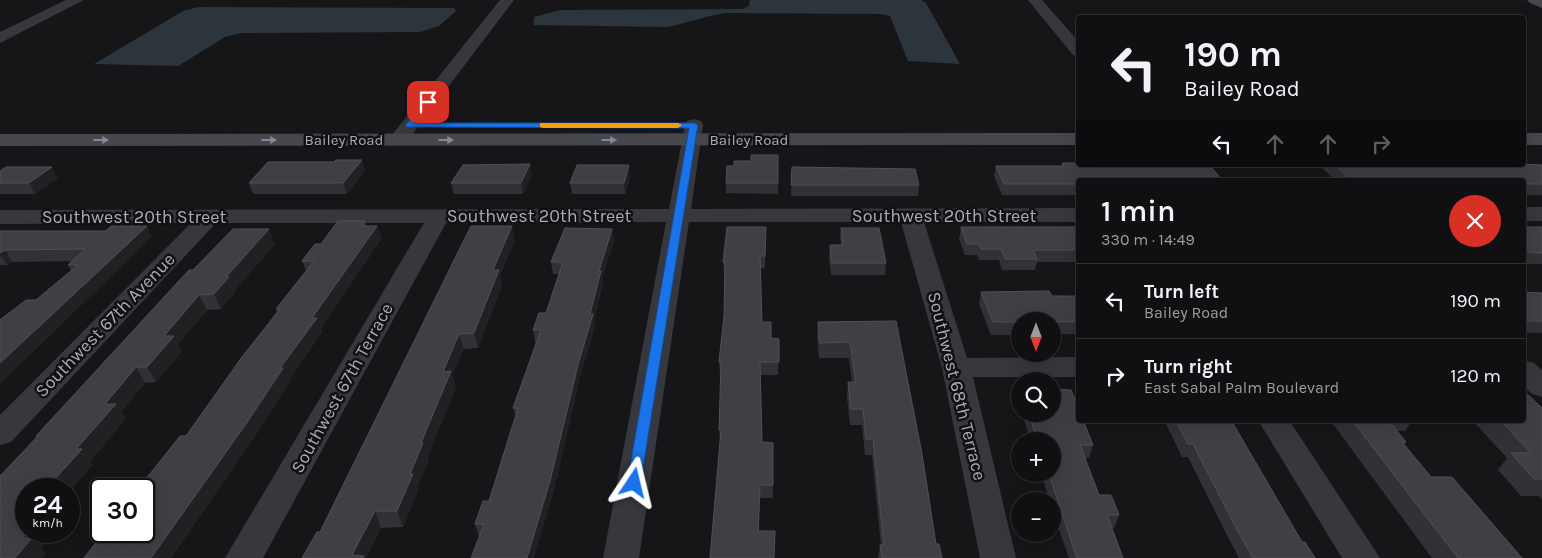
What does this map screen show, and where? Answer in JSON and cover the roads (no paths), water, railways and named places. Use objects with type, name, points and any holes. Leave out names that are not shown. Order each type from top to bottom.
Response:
[{"type":"street","points":[[0,38],[77,0]]},
{"type":"street","points":[[403,133],[507,0]]},
{"type":"street","points":[[1035,0],[1076,48]]},
{"type":"street","points":[[1535,0],[1542,3]]},
{"type":"street","name":"Bailey Road","points":[[0,140],[403,133],[693,132],[1076,125]]},
{"type":"street","points":[[1526,125],[1542,125]]},
{"type":"street","name":"Bailey Road","points":[[0,126],[403,133]]},
{"type":"street","points":[[620,558],[693,132]]},
{"type":"street","name":"Bailey Road","points":[[693,132],[1076,139]]},
{"type":"street","points":[[1526,139],[1542,139]]},
{"type":"street","points":[[1526,214],[1542,214]]},
{"type":"street","name":"Southwest 20th Street","points":[[0,217],[1076,215]]},
{"type":"street","name":"Southwest 67th Terrace","points":[[243,558],[263,528],[439,216]]},
{"type":"street","name":"Southwest 68th Terrace","points":[[911,216],[956,368],[998,558]]},
{"type":"street","name":"Southwest 67th Avenue","points":[[0,434],[210,217]]},
{"type":"street","points":[[1526,365],[1542,364]]},
{"type":"street","points":[[956,368],[1076,367]]},
{"type":"street","points":[[1526,372],[1542,387]]},
{"type":"street","points":[[1275,423],[1362,558]]}]
